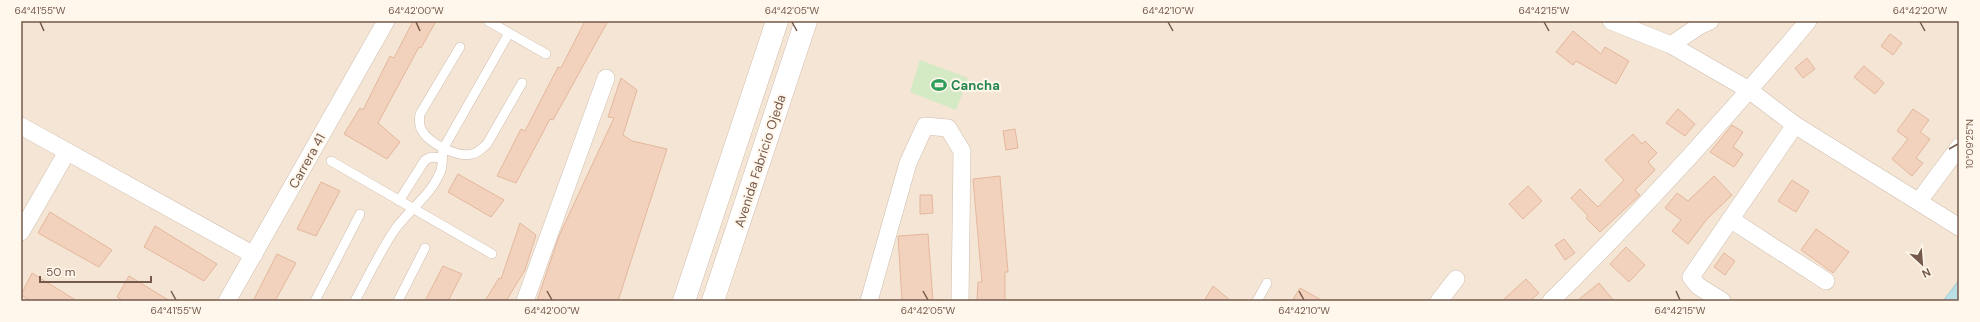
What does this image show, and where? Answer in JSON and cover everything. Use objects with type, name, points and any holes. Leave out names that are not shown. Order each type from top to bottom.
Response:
[{"type":"street","name":"Carrera 41","points":[[227,301],[386,21]]},
{"type":"street","points":[[684,301],[777,21]]},
{"type":"street","name":"Avenida Fabricio Ojeda","points":[[713,301],[806,21]]},
{"type":"street","points":[[1611,21],[1671,45],[1749,90],[1795,125],[1959,227]]},
{"type":"street","points":[[1671,45],[1699,26],[1710,21]]},
{"type":"street","points":[[1551,301],[1604,248],[1749,90],[1808,21]]},
{"type":"street","points":[[525,301],[606,78]]},
{"type":"street","points":[[1722,301],[1698,286],[1691,276],[1795,125]]},
{"type":"street","points":[[21,126],[254,255]]},
{"type":"street","points":[[869,301],[908,163],[925,126],[948,128],[962,151],[960,301]]},
{"type":"street","points":[[1919,201],[1959,147]]},
{"type":"street","points":[[21,232],[67,152]]},
{"type":"street","points":[[1730,219],[1826,281]]},
{"type":"street","points":[[1439,301],[1456,279]]},
{"type":"lane","points":[[488,21],[546,54]]},
{"type":"lane","points":[[354,301],[395,229],[412,208],[424,197],[437,178],[441,168],[442,153],[509,33]]},
{"type":"lane","points":[[442,153],[422,130],[420,118],[424,107],[460,47]]},
{"type":"lane","points":[[400,201],[425,160],[442,153],[463,155],[472,154],[487,144],[522,84]]},
{"type":"lane","points":[[331,161],[492,254]]},
{"type":"lane","points":[[315,301],[360,214]]},
{"type":"lane","points":[[398,301],[425,248]]},
{"type":"lane","points":[[1257,301],[1267,283]]},
{"type":"shaded area","points":[[21,21],[1959,21],[1959,301],[21,301]]},
{"type":"green space","name":"Cancha","points":[[920,60],[968,78],[956,110],[910,92]]},
{"type":"water","points":[[1959,280],[1959,301],[1943,301]]},
{"type":"building","points":[[413,21],[436,21],[421,48],[419,47],[378,123],[400,142],[387,159],[344,134],[360,108],[363,110],[390,56],[394,58]]},
{"type":"building","points":[[585,21],[608,21],[553,120],[550,119],[516,183],[497,176],[521,129],[525,131],[558,67],[561,68]]},
{"type":"building","points":[[1573,31],[1601,54],[1605,47],[1629,61],[1616,84],[1576,61],[1573,65],[1556,52]]},
{"type":"building","points":[[1890,34],[1902,43],[1893,55],[1881,46]]},
{"type":"building","points":[[1807,58],[1815,69],[1803,78],[1795,68]]},
{"type":"building","points":[[1864,66],[1884,83],[1875,94],[1854,77]]},
{"type":"building","points":[[621,78],[637,90],[623,135],[632,141],[667,149],[618,301],[537,301],[559,236],[614,118],[608,117]]},
{"type":"building","points":[[1678,109],[1695,124],[1685,136],[1666,123]]},
{"type":"building","points":[[1913,109],[1929,120],[1920,132],[1930,139],[1916,158],[1923,163],[1912,176],[1892,159],[1908,139],[1897,131]]},
{"type":"building","points":[[1732,125],[1743,132],[1733,147],[1743,154],[1734,167],[1710,152]]},
{"type":"building","points":[[1015,129],[1018,148],[1006,150],[1003,131]]},
{"type":"building","points":[[1633,134],[1642,144],[1645,141],[1657,153],[1648,162],[1655,170],[1635,190],[1640,195],[1600,232],[1586,218],[1588,216],[1571,198],[1580,189],[1598,207],[1624,180],[1605,160]]},
{"type":"building","points":[[458,174],[504,200],[491,217],[448,192]]},
{"type":"building","points":[[1000,176],[1008,272],[1005,272],[1005,301],[977,301],[978,282],[982,282],[973,179]]},
{"type":"building","points":[[1714,176],[1732,195],[1707,219],[1688,244],[1672,231],[1681,220],[1665,208],[1677,193],[1688,201]]},
{"type":"building","points":[[1792,180],[1809,191],[1796,212],[1778,201]]},
{"type":"building","points":[[321,182],[340,191],[316,236],[297,229]]},
{"type":"building","points":[[1528,186],[1542,201],[1523,219],[1509,204]]},
{"type":"building","points":[[920,195],[932,195],[933,213],[920,214]]},
{"type":"building","points":[[50,212],[112,250],[99,267],[38,233]]},
{"type":"building","points":[[520,223],[536,235],[525,270],[506,301],[485,301],[499,278],[501,279]]},
{"type":"building","points":[[155,226],[217,264],[204,281],[144,247]]},
{"type":"building","points":[[1816,229],[1849,252],[1833,273],[1801,250]]},
{"type":"building","points":[[928,234],[933,301],[902,301],[898,236]]},
{"type":"building","points":[[1564,239],[1575,253],[1565,260],[1555,245]]},
{"type":"building","points":[[1626,247],[1645,265],[1629,282],[1610,264]]},
{"type":"building","points":[[1724,253],[1735,261],[1725,275],[1714,267]]},
{"type":"building","points":[[277,254],[296,263],[275,301],[253,301]]},
{"type":"building","points":[[443,266],[462,274],[448,301],[425,301]]},
{"type":"building","points":[[32,273],[77,301],[31,301],[21,295]]},
{"type":"building","points":[[129,276],[170,301],[124,301],[117,297]]},
{"type":"building","points":[[1526,279],[1539,293],[1530,301],[1502,301]]},
{"type":"building","points":[[1599,283],[1614,301],[1577,301]]},
{"type":"building","points":[[1213,286],[1231,301],[1204,301]]},
{"type":"building","points":[[1300,288],[1323,301],[1292,301]]},
{"type":"place","name":"Cancha","points":[[939,85]]}]
